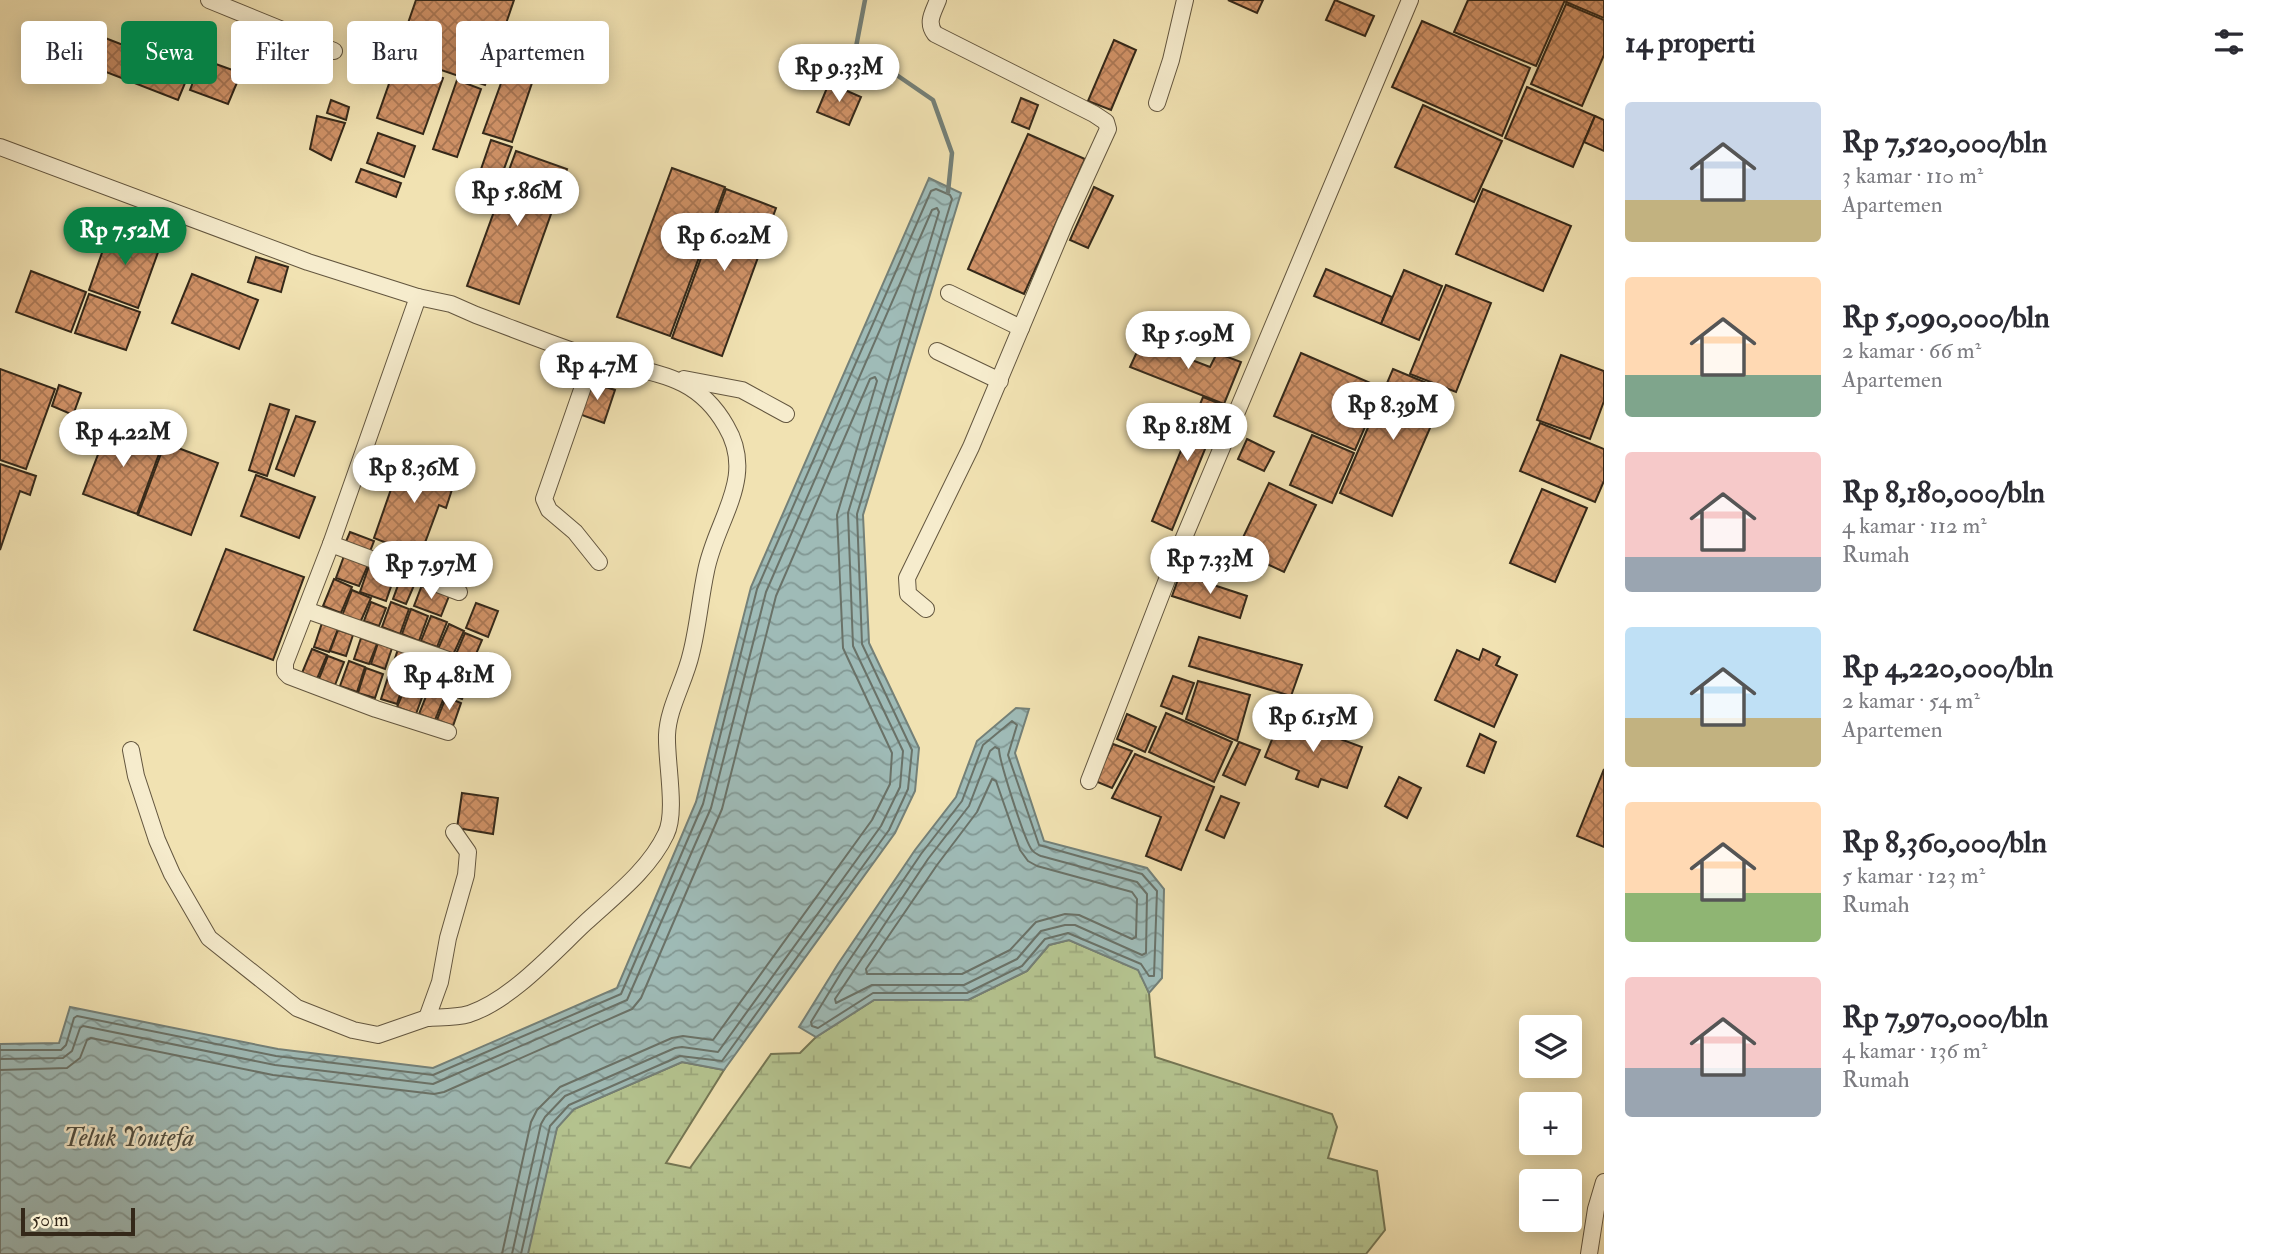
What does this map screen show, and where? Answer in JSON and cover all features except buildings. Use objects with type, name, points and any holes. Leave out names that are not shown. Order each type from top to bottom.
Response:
[{"type":"street","points":[[209,0],[334,51]]},
{"type":"street","points":[[926,609],[908,594],[906,578],[971,447],[1108,129],[1105,122],[1094,114],[935,34],[929,21],[938,0]]},
{"type":"street","points":[[1157,103],[1171,60],[1185,0]]},
{"type":"street","points":[[1089,781],[1175,559],[1410,0]]},
{"type":"street","points":[[0,146],[308,262],[418,297],[463,308],[593,358],[742,390],[786,414]]},
{"type":"street","points":[[949,293],[1021,328]]},
{"type":"street","points":[[418,297],[331,544],[285,663],[285,672],[289,676],[376,709],[448,732]]},
{"type":"street","points":[[937,351],[1000,381]]},
{"type":"street","points":[[593,358],[544,499],[549,510],[575,532],[599,562]]},
{"type":"street","points":[[131,750],[136,776],[157,840],[172,874],[209,938],[297,1008],[353,1030],[378,1035],[427,1018],[468,1014],[499,998],[526,979],[631,880],[658,849],[671,822],[669,720],[691,656],[708,559],[739,472],[736,448],[726,426],[712,406],[698,393],[668,375]]},
{"type":"street","points":[[331,544],[459,592]]},
{"type":"street","points":[[306,610],[471,668]]},
{"type":"street","points":[[427,1018],[440,982],[448,938],[466,875],[467,852],[454,832]]},
{"type":"street","points":[[1587,1252],[1604,1182]]},
{"type":"green space","points":[[1069,940],[1139,970],[1149,993],[1155,1057],[1332,1114],[1337,1127],[1328,1158],[1377,1171],[1385,1230],[1366,1254],[527,1254],[557,1127],[574,1109],[682,1062],[724,1070],[666,1163],[690,1168],[771,1054],[800,1053],[816,1037],[874,1000],[968,1000],[1027,971],[1049,945]]},
{"type":"water","name":"Teluk Youtefa","points":[[929,178],[961,193],[863,515],[869,643],[919,748],[915,791],[895,833],[724,1070],[682,1062],[574,1109],[557,1128],[528,1254],[0,1254],[0,1044],[59,1043],[70,1007],[278,1049],[433,1068],[617,988],[696,802],[751,587]]},
{"type":"water","points":[[1016,708],[1029,709],[1015,753],[1044,841],[1147,868],[1164,889],[1162,978],[1149,993],[1138,970],[1069,940],[1049,945],[1027,971],[968,1000],[874,1000],[816,1037],[799,1027],[915,850],[956,797],[977,741]]},
{"type":"waterway","points":[[865,0],[856,47],[933,100],[952,153],[948,192]]}]
